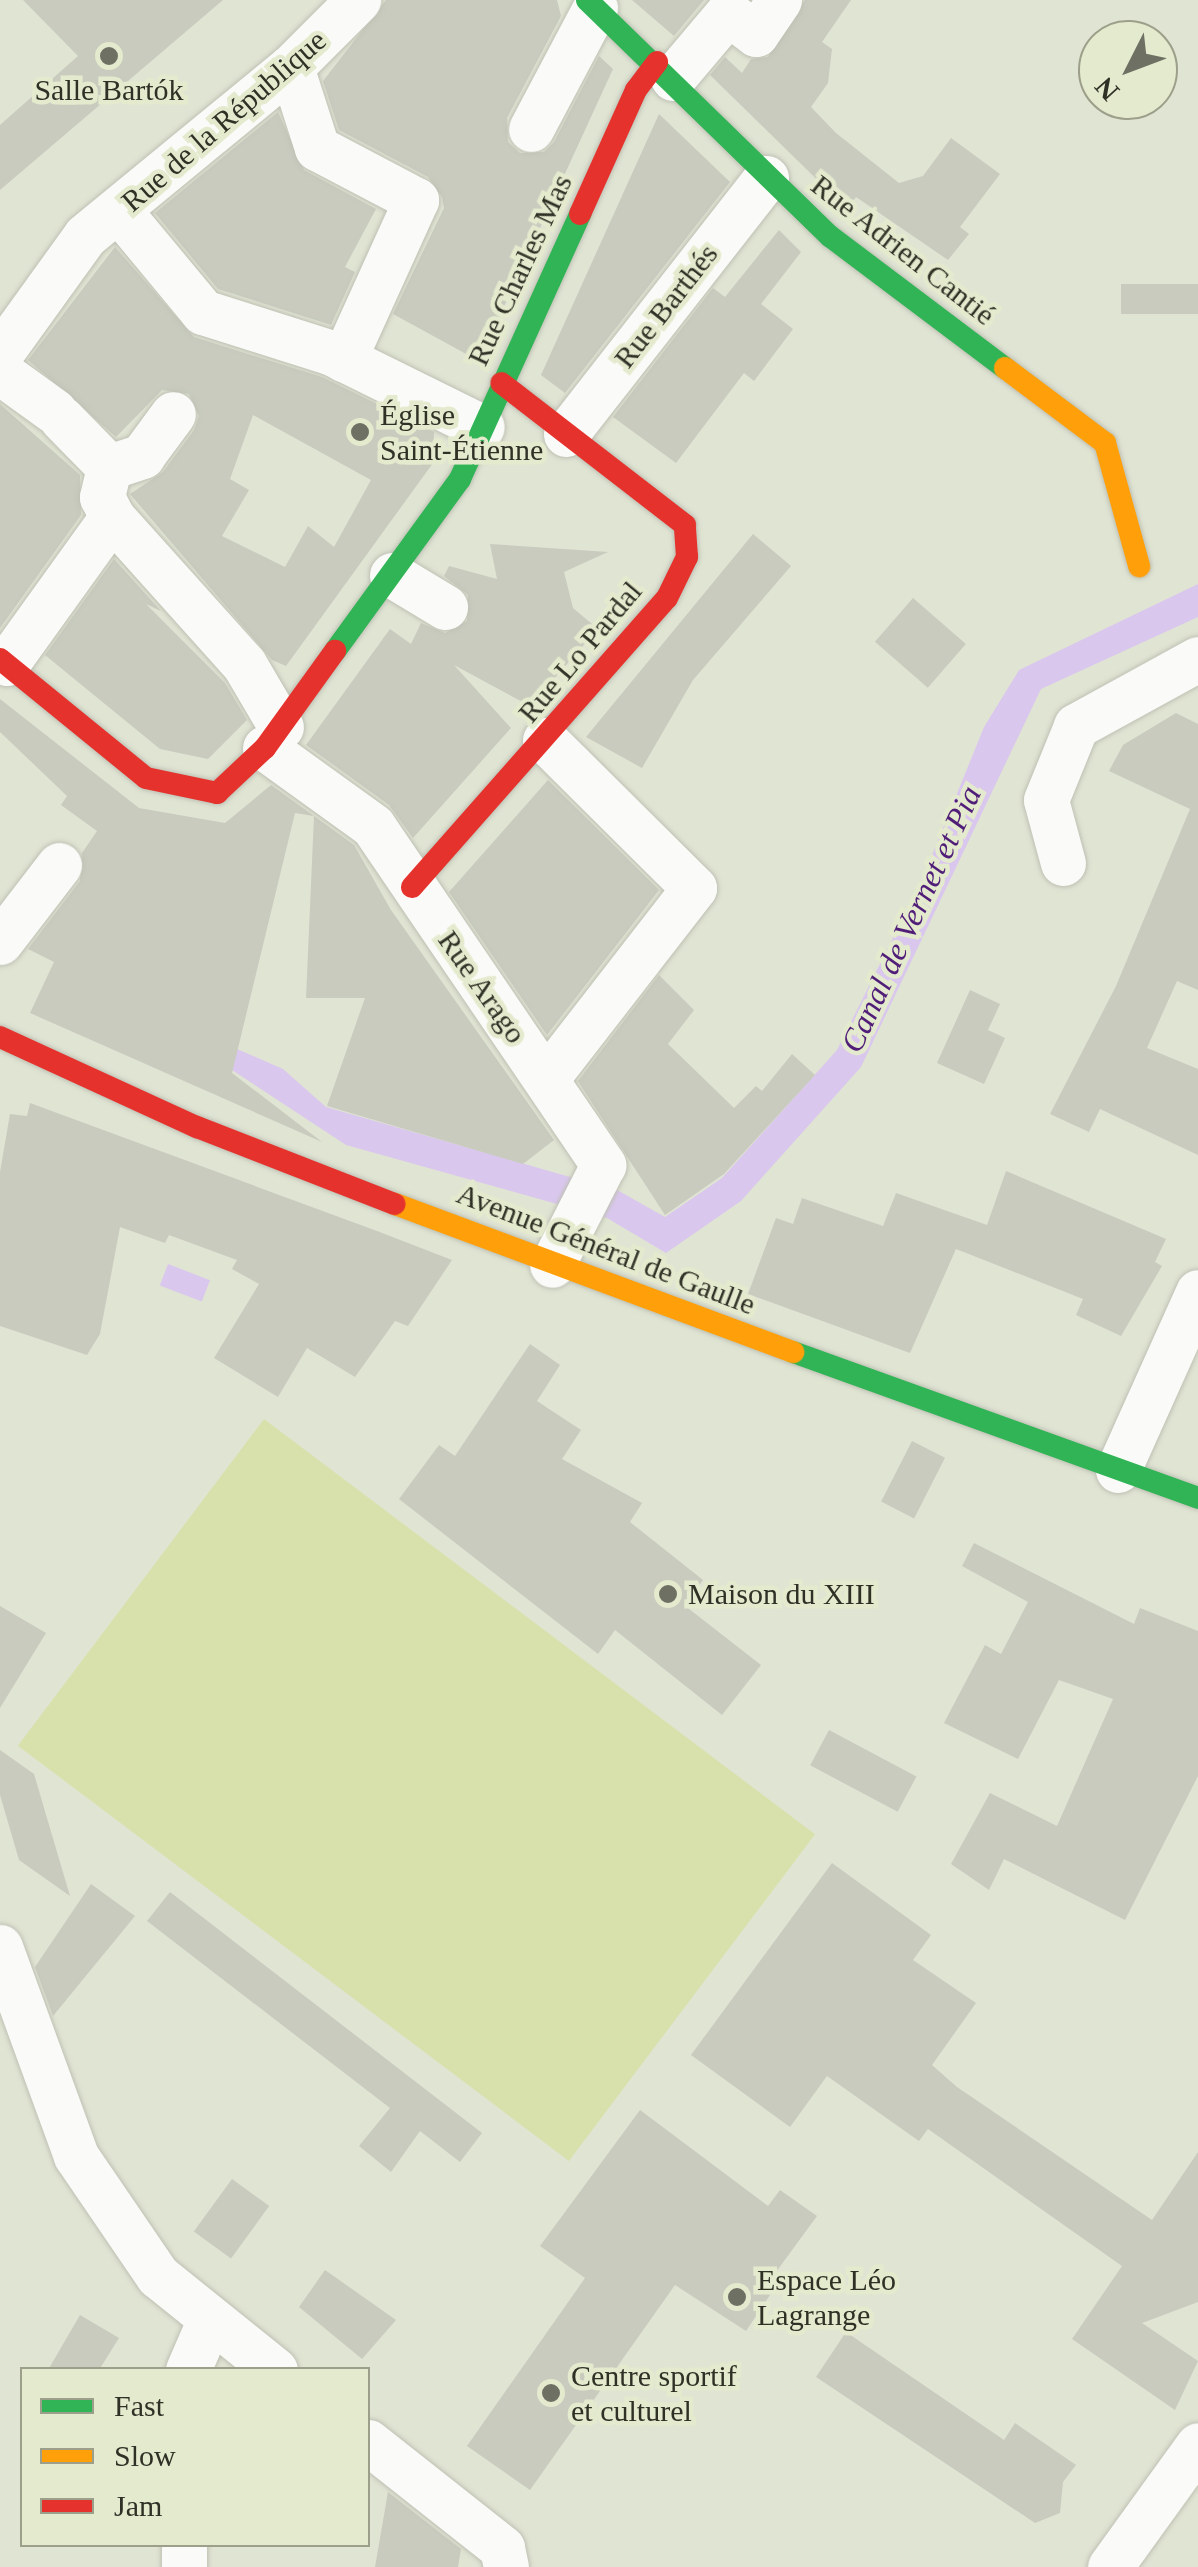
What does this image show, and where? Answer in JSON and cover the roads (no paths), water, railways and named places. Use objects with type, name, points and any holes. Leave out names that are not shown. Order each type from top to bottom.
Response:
[{"type":"street","name":"Rue de la République","points":[[1,352],[102,224],[292,67],[358,0]]},
{"type":"street","points":[[665,70],[728,13],[756,34],[778,0]]},
{"type":"street","points":[[531,129],[591,4]]},
{"type":"street","name":"Rue Adrien Cantié","points":[[591,4],[665,70],[766,178],[831,237],[1106,443],[1139,566]]},
{"type":"street","points":[[292,67],[317,148],[416,200],[338,356]]},
{"type":"street","name":"Rue Charles Mas","points":[[4,661],[146,778],[217,793],[273,738],[460,480],[501,383],[665,70]]},
{"type":"street","name":"Rue Barthés","points":[[566,434],[766,178]]},
{"type":"street","points":[[102,224],[203,312],[338,356],[482,427]]},
{"type":"street","points":[[0,372],[58,415],[109,467]]},
{"type":"street","name":"Rue Lo Pardal","points":[[412,887],[667,598],[687,557],[685,525],[501,383]]},
{"type":"street","points":[[109,467],[142,456],[172,414]]},
{"type":"street","points":[[109,467],[102,497],[112,517],[154,556],[244,664],[273,738]]},
{"type":"street","points":[[4,661],[112,517]]},
{"type":"street","points":[[392,575],[445,607]]},
{"type":"street","points":[[1063,864],[1046,800],[1076,726],[1198,659]]},
{"type":"street","name":"Rue Arago","points":[[273,738],[373,826],[603,1164],[552,1265]]},
{"type":"street","points":[[545,740],[694,888],[546,1079]]},
{"type":"street","points":[[0,942],[59,864]]},
{"type":"street","name":"Avenue Général de Gaulle","points":[[0,1037],[198,1127],[552,1265],[1198,1498]]},
{"type":"street","points":[[1118,1470],[1198,1292]]},
{"type":"street","points":[[0,1947],[76,2156],[158,2276],[270,2367]]},
{"type":"street","points":[[189,2367],[210,2319]]},
{"type":"street","points":[[370,2444],[504,2557]]},
{"type":"street","points":[[1110,2567],[1198,2446]]},
{"type":"water","name":"Canal de Vernet et Pia","points":[[1198,584],[1198,617],[1041,689],[861,1067],[741,1201],[666,1253],[607,1218],[346,1145],[127,1001],[283,1069],[326,1107],[619,1191],[665,1217],[722,1178],[837,1050],[922,880],[984,727],[1019,670]]},
{"type":"water","points":[[168,1264],[210,1280],[202,1302],[160,1285]]},
{"type":"place","name":"Salle Bartók","points":[[109,56]]},
{"type":"place","name":"Église Saint-Étienne","points":[[360,432]]},
{"type":"place","name":"Maison du XIII","points":[[668,1594]]},
{"type":"place","name":"Espace Léo Lagrange","points":[[737,2297]]},
{"type":"place","name":"Centre sportif et culturel","points":[[551,2393]]}]
